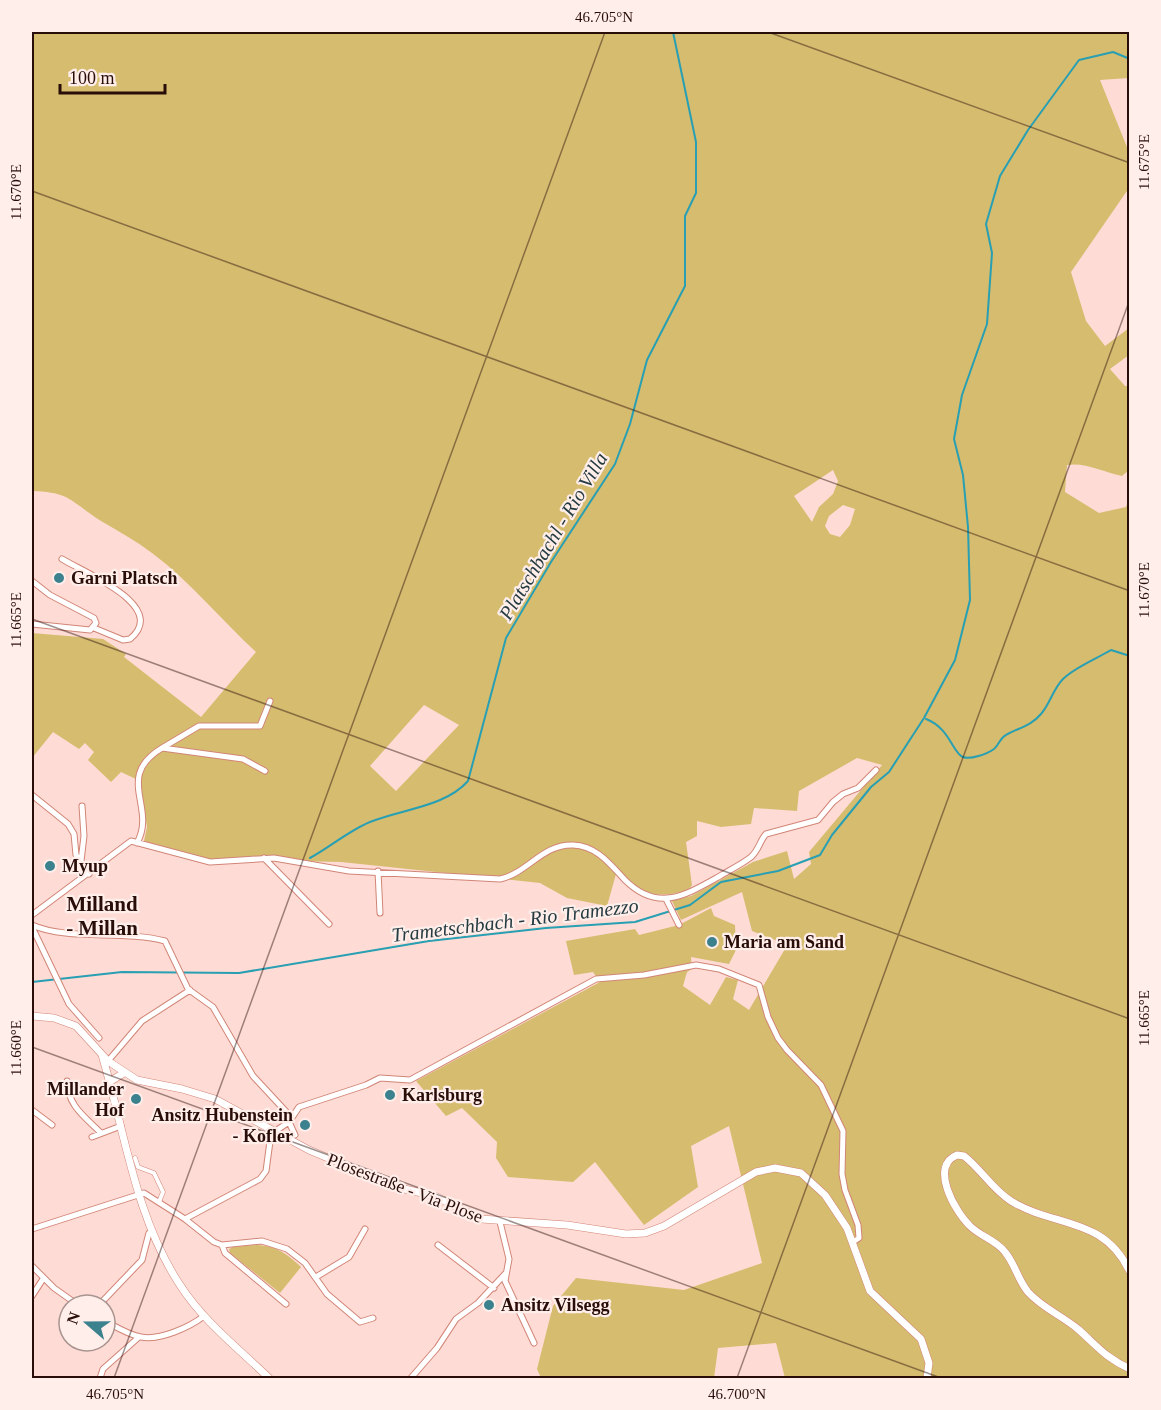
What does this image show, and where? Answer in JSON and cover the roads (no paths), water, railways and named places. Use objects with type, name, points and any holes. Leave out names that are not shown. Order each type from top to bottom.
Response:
[{"type":"street","points":[[32,624],[90,630],[94,628],[123,640],[130,639],[141,624],[141,618],[120,591],[62,559]]},
{"type":"street","points":[[32,581],[50,595],[94,618],[94,628]]},
{"type":"street","points":[[137,843],[144,826],[137,788],[139,771],[148,758],[199,726],[260,726],[270,701]]},
{"type":"street","points":[[162,748],[243,759],[265,771]]},
{"type":"street","points":[[32,915],[124,844],[137,843],[210,862],[264,858],[340,870],[500,879],[514,875],[551,848],[576,845],[592,849],[607,859],[641,893],[667,901],[692,892],[750,858],[766,834],[818,820],[838,798],[858,789],[876,770]]},
{"type":"street","points":[[32,795],[68,824],[74,834],[76,855],[88,874]]},
{"type":"street","points":[[81,861],[84,837],[82,806]]},
{"type":"street","points":[[264,858],[329,924]]},
{"type":"street","points":[[378,871],[380,913]]},
{"type":"street","points":[[667,901],[678,922]]},
{"type":"street","points":[[32,926],[70,933],[120,934],[162,940],[169,946],[190,990],[213,1006],[253,1076],[290,1119],[295,1136]]},
{"type":"street","points":[[32,926],[57,983],[69,1004],[99,1038]]},
{"type":"street","points":[[185,1219],[260,1179],[266,1171],[270,1138],[290,1119],[298,1107],[366,1085],[380,1078],[410,1080],[484,1037],[596,979],[644,975],[696,965],[719,969],[759,985],[768,1017],[778,1038],[821,1085],[843,1131],[842,1174],[845,1191],[858,1225],[859,1238],[853,1242]]},
{"type":"street","points":[[108,1061],[142,1021],[190,990]]},
{"type":"street","name":"Plosestraße - Via Plose","points":[[32,1016],[54,1018],[76,1026],[108,1061],[124,1073],[144,1082],[182,1089],[215,1099],[309,1150],[400,1188],[435,1196],[471,1216],[501,1222],[567,1225],[626,1234],[645,1233],[664,1226],[756,1172],[783,1168],[801,1173],[816,1184],[836,1210],[853,1242],[870,1291],[921,1339],[929,1363],[927,1378]]},
{"type":"street","points":[[101,1053],[152,1232],[180,1286],[204,1316],[269,1378]]},
{"type":"street","points":[[109,1082],[124,1073]]},
{"type":"street","points":[[67,1082],[68,1096],[100,1133]]},
{"type":"street","points":[[32,1110],[52,1125]]},
{"type":"street","points":[[92,1137],[121,1126]]},
{"type":"street","points":[[1130,1272],[1114,1247],[1087,1228],[1035,1212],[1009,1200],[964,1156],[957,1155],[946,1162],[944,1169],[948,1189],[962,1217],[970,1226],[1005,1252],[1028,1292],[1079,1330],[1102,1354],[1130,1369]]},
{"type":"street","points":[[135,1158],[138,1167],[154,1173],[163,1192],[159,1202]]},
{"type":"street","points":[[32,1221],[33,1229],[144,1193],[185,1219],[214,1242],[222,1245],[271,1242],[287,1249],[305,1263],[327,1294],[360,1322],[373,1318]]},
{"type":"street","points":[[501,1222],[508,1259],[507,1287],[534,1343]]},
{"type":"street","points":[[316,1277],[349,1257],[365,1229]]},
{"type":"street","points":[[110,1293],[142,1260],[149,1233],[152,1232]]},
{"type":"street","points":[[222,1245],[225,1253],[286,1304]]},
{"type":"street","points":[[438,1245],[494,1288]]},
{"type":"street","points":[[32,1266],[43,1279],[62,1293]]},
{"type":"street","points":[[411,1378],[437,1348],[456,1319],[494,1288],[506,1273]]},
{"type":"street","points":[[32,1296],[43,1279]]},
{"type":"street","points":[[117,1327],[139,1337],[155,1337],[191,1324],[204,1316]]},
{"type":"street","points":[[100,1378],[103,1369],[139,1337]]},
{"type":"waterway","name":"Platschbachl - Rio Villa","points":[[310,858],[362,825],[435,802],[447,797],[468,781],[506,638],[551,562],[615,464],[630,424],[647,360],[685,286],[685,216],[696,193],[696,142],[673,32]]},
{"type":"waterway","name":"Trametschbach - Rio Tramezzo","points":[[32,982],[122,972],[239,973],[429,941],[546,928],[635,922],[690,905],[721,882],[778,871],[820,855],[832,835],[871,787],[889,772],[924,718],[955,660],[970,600],[968,527],[963,475],[954,439],[962,395],[987,324],[992,253],[986,224],[1000,176],[1028,130],[1079,60],[1113,52],[1130,59]]},
{"type":"waterway","points":[[926,719],[946,734],[960,755],[966,758],[978,756],[994,749],[1004,736],[1037,718],[1063,679],[1073,671],[1111,650],[1130,656]]},
{"type":"place","name":"Garni Platsch","points":[[59,578]]},
{"type":"place","name":"Myup","points":[[50,866]]},
{"type":"place","name":"Maria am Sand","points":[[712,942]]},
{"type":"place","name":"Karlsburg","points":[[390,1095]]},
{"type":"place","name":"Millander Hof","points":[[136,1099]]},
{"type":"place","name":"Ansitz Hubenstein - Kofler","points":[[305,1125]]},
{"type":"place","name":"Ansitz Vilsegg","points":[[489,1305]]},
{"type":"district","name":"Milland - Millan","points":[[102,916]]}]
